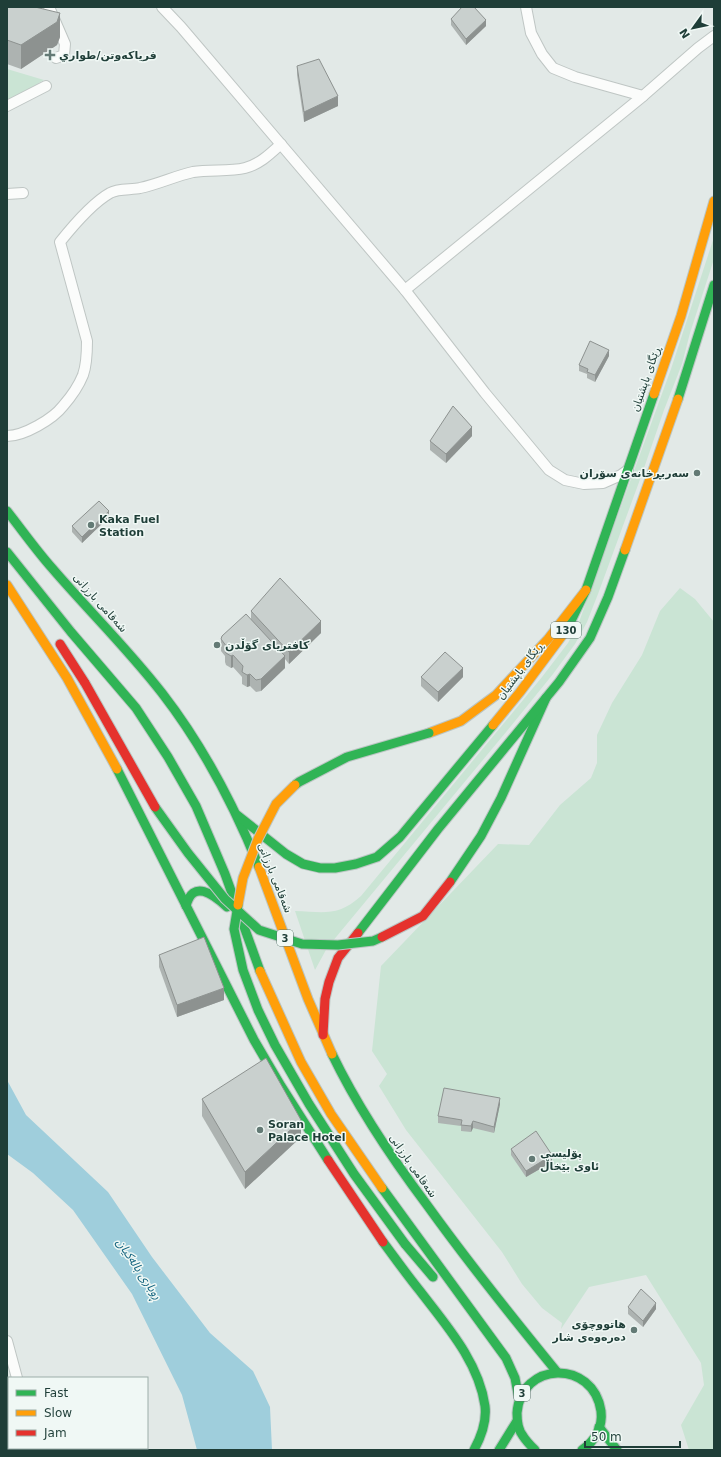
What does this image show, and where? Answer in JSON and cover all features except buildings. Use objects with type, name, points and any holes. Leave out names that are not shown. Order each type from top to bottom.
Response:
[{"type":"main road","name":"ڕێگای باپشتیان","points":[[237,815],[286,854],[303,864],[320,868],[335,868],[356,864],[377,857],[400,837],[420,815],[520,692],[567,630],[586,590],[681,316],[714,201]]},
{"type":"main road","name":"130","points":[[323,1036],[325,999],[329,982],[338,958],[438,829],[559,682],[590,638],[608,597],[669,427],[714,285]]},
{"type":"main road","name":"شەقامی بارزانی","points":[[7,511],[38,552],[141,667],[181,718],[213,770],[237,815],[275,911],[297,973],[323,1036],[342,1076],[360,1108],[383,1145],[457,1247],[557,1372]]},
{"type":"main road","name":"3","points":[[7,552],[71,632],[136,708],[168,757],[196,806],[225,874],[262,976],[301,1062],[331,1114],[361,1159],[506,1358],[514,1372],[518,1386],[519,1400]]},
{"type":"main road","points":[[7,563],[24,588]]},
{"type":"main road","points":[[7,585],[74,690],[148,827],[167,868],[243,1018],[281,1086],[368,1220],[463,1350],[473,1370],[484,1405],[485,1418],[482,1434],[474,1450]]},
{"type":"main road","points":[[478,1321],[462,1308],[443,1288],[405,1244],[346,1161],[309,1104],[275,1045],[258,1010],[243,970],[234,928],[243,878],[258,839],[276,804],[299,782],[347,757],[429,733],[461,721],[496,694],[548,639],[586,590]]},
{"type":"main road","points":[[57,638],[85,683],[155,807],[188,853],[225,899],[259,930],[302,944],[338,945],[373,941],[423,916],[450,882],[480,836],[501,798],[546,698]]},
{"type":"main road","points":[[167,868],[186,884],[215,897],[225,905],[243,930],[249,942]]},
{"type":"main road","points":[[186,906],[191,894],[199,890],[203,891]]},
{"type":"main road","name":"3","points":[[516,1421],[516,1410],[525,1389],[534,1380],[545,1374],[557,1372],[578,1377],[593,1390],[598,1398],[600,1407],[600,1427]]},
{"type":"main road","points":[[499,1450],[516,1421]]},
{"type":"main road","points":[[516,1421],[520,1434],[528,1444],[536,1450]]},
{"type":"main road","points":[[582,1450],[586,1448],[594,1438],[600,1427],[617,1450]]},
{"type":"street","points":[[49,7],[65,44],[64,55],[56,58]]},
{"type":"street","points":[[162,7],[181,27],[404,290],[484,393],[549,470],[565,480],[574,483],[589,484],[603,483],[612,480],[628,470]]},
{"type":"street","points":[[526,7],[531,33],[542,54],[554,68],[575,77],[643,96]]},
{"type":"street","points":[[404,290],[643,96],[714,36]]},
{"type":"street","points":[[7,106],[46,86]]},
{"type":"street","points":[[7,436],[28,431],[47,420],[63,407],[83,374],[87,358],[87,341],[60,242],[71,229],[95,205],[111,192],[156,184],[174,177],[195,172],[245,168],[263,160],[281,144]]},
{"type":"street","points":[[7,194],[23,194]]},
{"type":"street","points":[[7,1341],[16,1377]]},
{"type":"green space","points":[[7,69],[44,80],[7,102]]},
{"type":"green space","points":[[714,237],[714,259],[690,333],[682,364],[587,622],[575,644],[553,674],[327,948],[315,970],[295,911],[330,912],[353,903],[361,896],[542,677],[568,643],[579,622],[671,369]]},
{"type":"green space","points":[[680,588],[695,599],[714,622],[714,1450],[689,1450],[681,1425],[704,1385],[701,1363],[646,1275],[589,1287],[561,1329],[562,1323],[542,1308],[522,1284],[502,1252],[406,1130],[379,1086],[387,1074],[372,1051],[381,966],[498,844],[529,845],[560,805],[591,778],[597,763],[597,735],[612,703],[642,655],[660,611]]},
{"type":"water","name":"ڕوباری بالەکیان","points":[[7,1080],[26,1115],[108,1192],[152,1257],[210,1333],[253,1371],[270,1407],[272,1450],[197,1450],[182,1395],[132,1294],[73,1210],[33,1173],[7,1154]]},
{"type":"traffic: fast","points":[[678,399],[714,285]]},
{"type":"traffic: fast","points":[[567,629],[586,590],[654,394]]},
{"type":"traffic: fast","points":[[7,511],[46,561],[136,661],[177,713],[204,755],[228,799],[259,867]]},
{"type":"traffic: fast","points":[[358,933],[438,829],[559,682],[590,638],[608,597],[625,550]]},
{"type":"traffic: fast","points":[[7,552],[71,632],[136,708],[168,757],[196,806],[225,874],[260,971]]},
{"type":"traffic: fast","points":[[450,882],[481,836],[501,798],[546,698]]},
{"type":"traffic: fast","points":[[237,815],[286,854],[303,864],[320,868],[335,868],[356,864],[377,857],[400,837],[493,725]]},
{"type":"traffic: fast","points":[[295,785],[347,757],[429,733]]},
{"type":"traffic: fast","points":[[117,769],[254,1040],[328,1160]]},
{"type":"traffic: fast","points":[[155,807],[188,853],[225,899],[259,930],[302,944],[338,945],[373,941],[382,937]]},
{"type":"traffic: fast","points":[[186,906],[189,898],[193,893],[198,891],[210,894],[227,907]]},
{"type":"traffic: fast","points":[[238,905],[234,929],[243,970],[258,1010],[275,1045],[309,1104],[354,1174],[405,1244]]},
{"type":"traffic: fast","points":[[332,1054],[364,1113],[401,1169],[474,1268],[557,1372]]},
{"type":"traffic: fast","points":[[382,1188],[506,1358],[515,1378],[519,1399]]},
{"type":"traffic: fast","points":[[383,1242],[460,1345],[476,1374],[482,1390],[485,1406],[485,1418],[483,1429],[474,1450]]},
{"type":"traffic: fast","points":[[405,1244],[433,1277]]},
{"type":"traffic: fast","points":[[535,1450],[521,1434],[518,1425],[517,1413],[521,1396],[531,1383],[543,1376],[558,1373],[572,1375],[585,1382],[595,1394],[601,1411],[601,1423],[597,1433],[591,1442],[582,1450]]},
{"type":"traffic: fast","points":[[499,1450],[517,1421]]},
{"type":"traffic: fast","points":[[599,1427],[617,1450]]},
{"type":"traffic: slow","points":[[654,394],[681,316],[714,201]]},
{"type":"traffic: slow","points":[[625,550],[678,399]]},
{"type":"traffic: slow","points":[[7,585],[67,678],[117,769]]},
{"type":"traffic: slow","points":[[429,733],[461,721],[496,695],[548,639],[586,590]]},
{"type":"traffic: slow","points":[[493,725],[520,692],[567,629]]},
{"type":"traffic: slow","points":[[238,905],[243,878],[258,839],[276,804],[295,785]]},
{"type":"traffic: slow","points":[[259,867],[308,999],[332,1054]]},
{"type":"traffic: slow","points":[[260,971],[301,1062],[331,1114],[382,1188]]},
{"type":"traffic: jam","points":[[60,644],[85,683]]},
{"type":"traffic: jam","points":[[85,683],[155,807]]},
{"type":"traffic: jam","points":[[382,937],[423,916],[450,882]]},
{"type":"traffic: jam","points":[[323,1035],[325,999],[329,982],[338,958],[358,933]]},
{"type":"traffic: jam","points":[[328,1160],[383,1242]]},
{"type":"place","name":"فریاکەوتن/طواري","points":[[50,55]]},
{"type":"place","name":"سەربڕخانەی سۆران","points":[[697,473]]},
{"type":"place","name":"Kaka Fuel Station","points":[[91,525]]},
{"type":"place","name":"کافتریای گۆڵدن","points":[[217,645]]},
{"type":"place","name":"Soran Palace Hotel","points":[[260,1130]]},
{"type":"place","name":"پۆلیسی ئاوی بێخاڵ","points":[[532,1159]]},
{"type":"place","name":"هاتووچۆی دەرەوەی شار","points":[[634,1330]]}]
